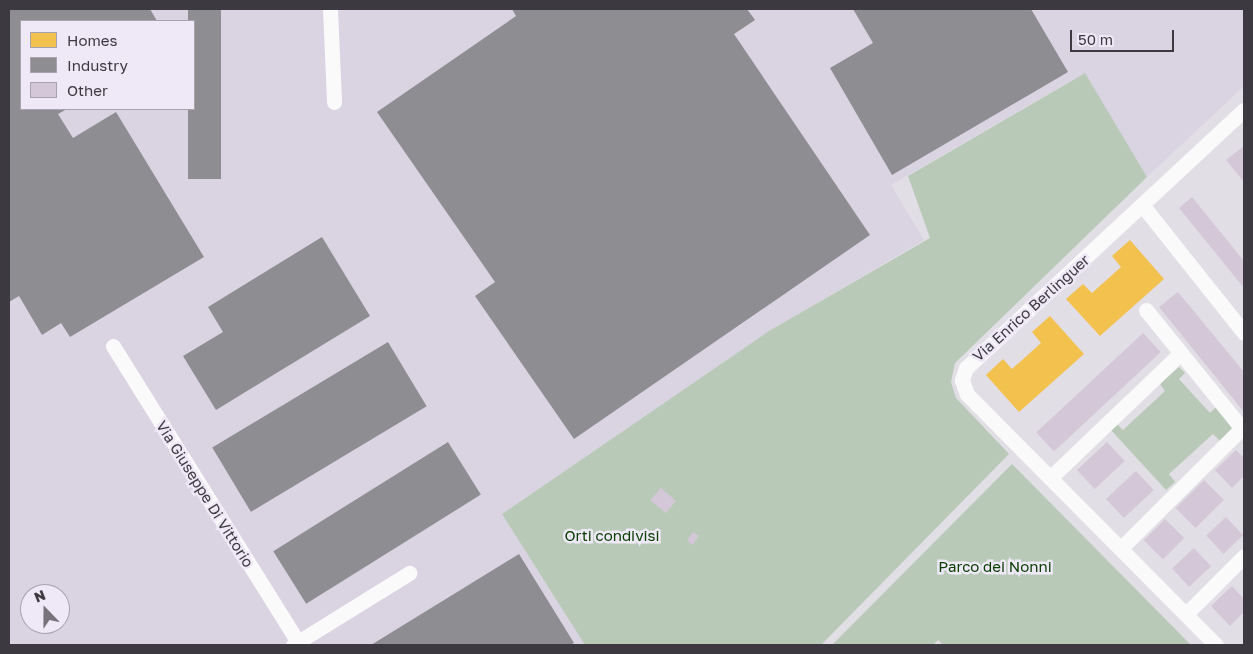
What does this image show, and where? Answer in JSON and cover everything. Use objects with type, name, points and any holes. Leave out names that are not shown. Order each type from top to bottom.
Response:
[{"type":"street","points":[[330,9],[334,102]]},
{"type":"street","name":"Via Enrico Berlinguer","points":[[1216,645],[966,392],[962,383],[964,370],[1143,206],[1244,110]]},
{"type":"street","points":[[1143,206],[1244,333]]},
{"type":"street","points":[[1121,548],[1243,430],[1146,310]]},
{"type":"street","name":"Via Giuseppe Di Vittorio","points":[[113,346],[296,644],[409,573]]},
{"type":"street","points":[[1050,478],[1181,353]]},
{"type":"street","points":[[1186,614],[1244,556]]},
{"type":"shaded area","points":[[9,9],[1244,9],[1244,86],[1147,177],[1084,73],[891,185],[924,240],[769,331],[502,514],[585,645],[9,645]]},
{"type":"green space","name":"Orti condivisi","points":[[1085,73],[1147,177],[955,363],[951,382],[956,398],[1009,454],[821,645],[585,645],[502,514],[769,331],[930,238],[908,176]]},
{"type":"green space","points":[[1179,367],[1185,373],[1179,379],[1210,413],[1216,407],[1235,427],[1220,441],[1213,434],[1169,474],[1175,482],[1166,490],[1111,430],[1117,424],[1123,430],[1165,391],[1160,384]]},
{"type":"green space","name":"Parco dei Nonni","points":[[1012,464],[1191,645],[943,645],[938,640],[933,645],[832,645]]},
{"type":"building: Homes","points":[[1130,240],[1164,279],[1100,336],[1066,299],[1083,284],[1092,293],[1121,267],[1112,256]]},
{"type":"building: Homes","points":[[1050,316],[1084,354],[1019,412],[986,375],[1003,359],[1012,369],[1041,343],[1032,332]]},
{"type":"building: Industry","points":[[9,9],[150,9],[156,20],[20,20],[20,110],[65,110],[58,114],[73,138],[116,112],[204,257],[70,337],[61,323],[42,335],[19,296],[9,302]]},
{"type":"building: Industry","points":[[188,9],[221,9],[221,179],[188,179],[188,110],[195,110],[195,20],[188,20]]},
{"type":"building: Industry","points":[[512,9],[747,9],[755,20],[734,34],[870,235],[574,439],[475,296],[495,282],[377,112],[516,16]]},
{"type":"building: Industry","points":[[853,9],[1031,9],[1068,72],[892,175],[830,68],[873,43]]},
{"type":"building: Industry","points":[[322,237],[370,316],[216,410],[183,356],[223,332],[208,307]]},
{"type":"building: Industry","points":[[388,342],[427,406],[251,512],[212,448]]},
{"type":"building: Industry","points":[[448,442],[481,495],[306,604],[273,551]]},
{"type":"building: Industry","points":[[519,554],[574,643],[570,645],[371,645]]},
{"type":"building: Other","points":[[1244,146],[1244,182],[1226,160]]},
{"type":"building: Other","points":[[1192,197],[1244,261],[1244,288],[1179,208]]},
{"type":"building: Other","points":[[1178,292],[1244,372],[1244,412],[1159,307]]},
{"type":"building: Other","points":[[1143,333],[1161,352],[1054,452],[1036,433]]},
{"type":"building: Other","points":[[1107,442],[1125,461],[1095,489],[1077,470]]},
{"type":"building: Other","points":[[1236,450],[1244,458],[1244,476],[1232,488],[1215,470]]},
{"type":"building: Other","points":[[1136,471],[1154,490],[1124,518],[1106,499]]},
{"type":"building: Other","points":[[1204,480],[1224,500],[1196,528],[1176,508]]},
{"type":"building: Other","points":[[661,488],[676,501],[666,513],[651,500]]},
{"type":"building: Other","points":[[1226,517],[1243,535],[1223,554],[1206,535]]},
{"type":"building: Other","points":[[1165,519],[1184,538],[1163,559],[1144,540]]},
{"type":"building: Other","points":[[693,532],[699,536],[693,545],[687,541]]},
{"type":"building: Other","points":[[1194,548],[1211,566],[1189,587],[1172,568]]},
{"type":"building: Other","points":[[1232,586],[1244,599],[1244,612],[1230,626],[1211,606]]}]
